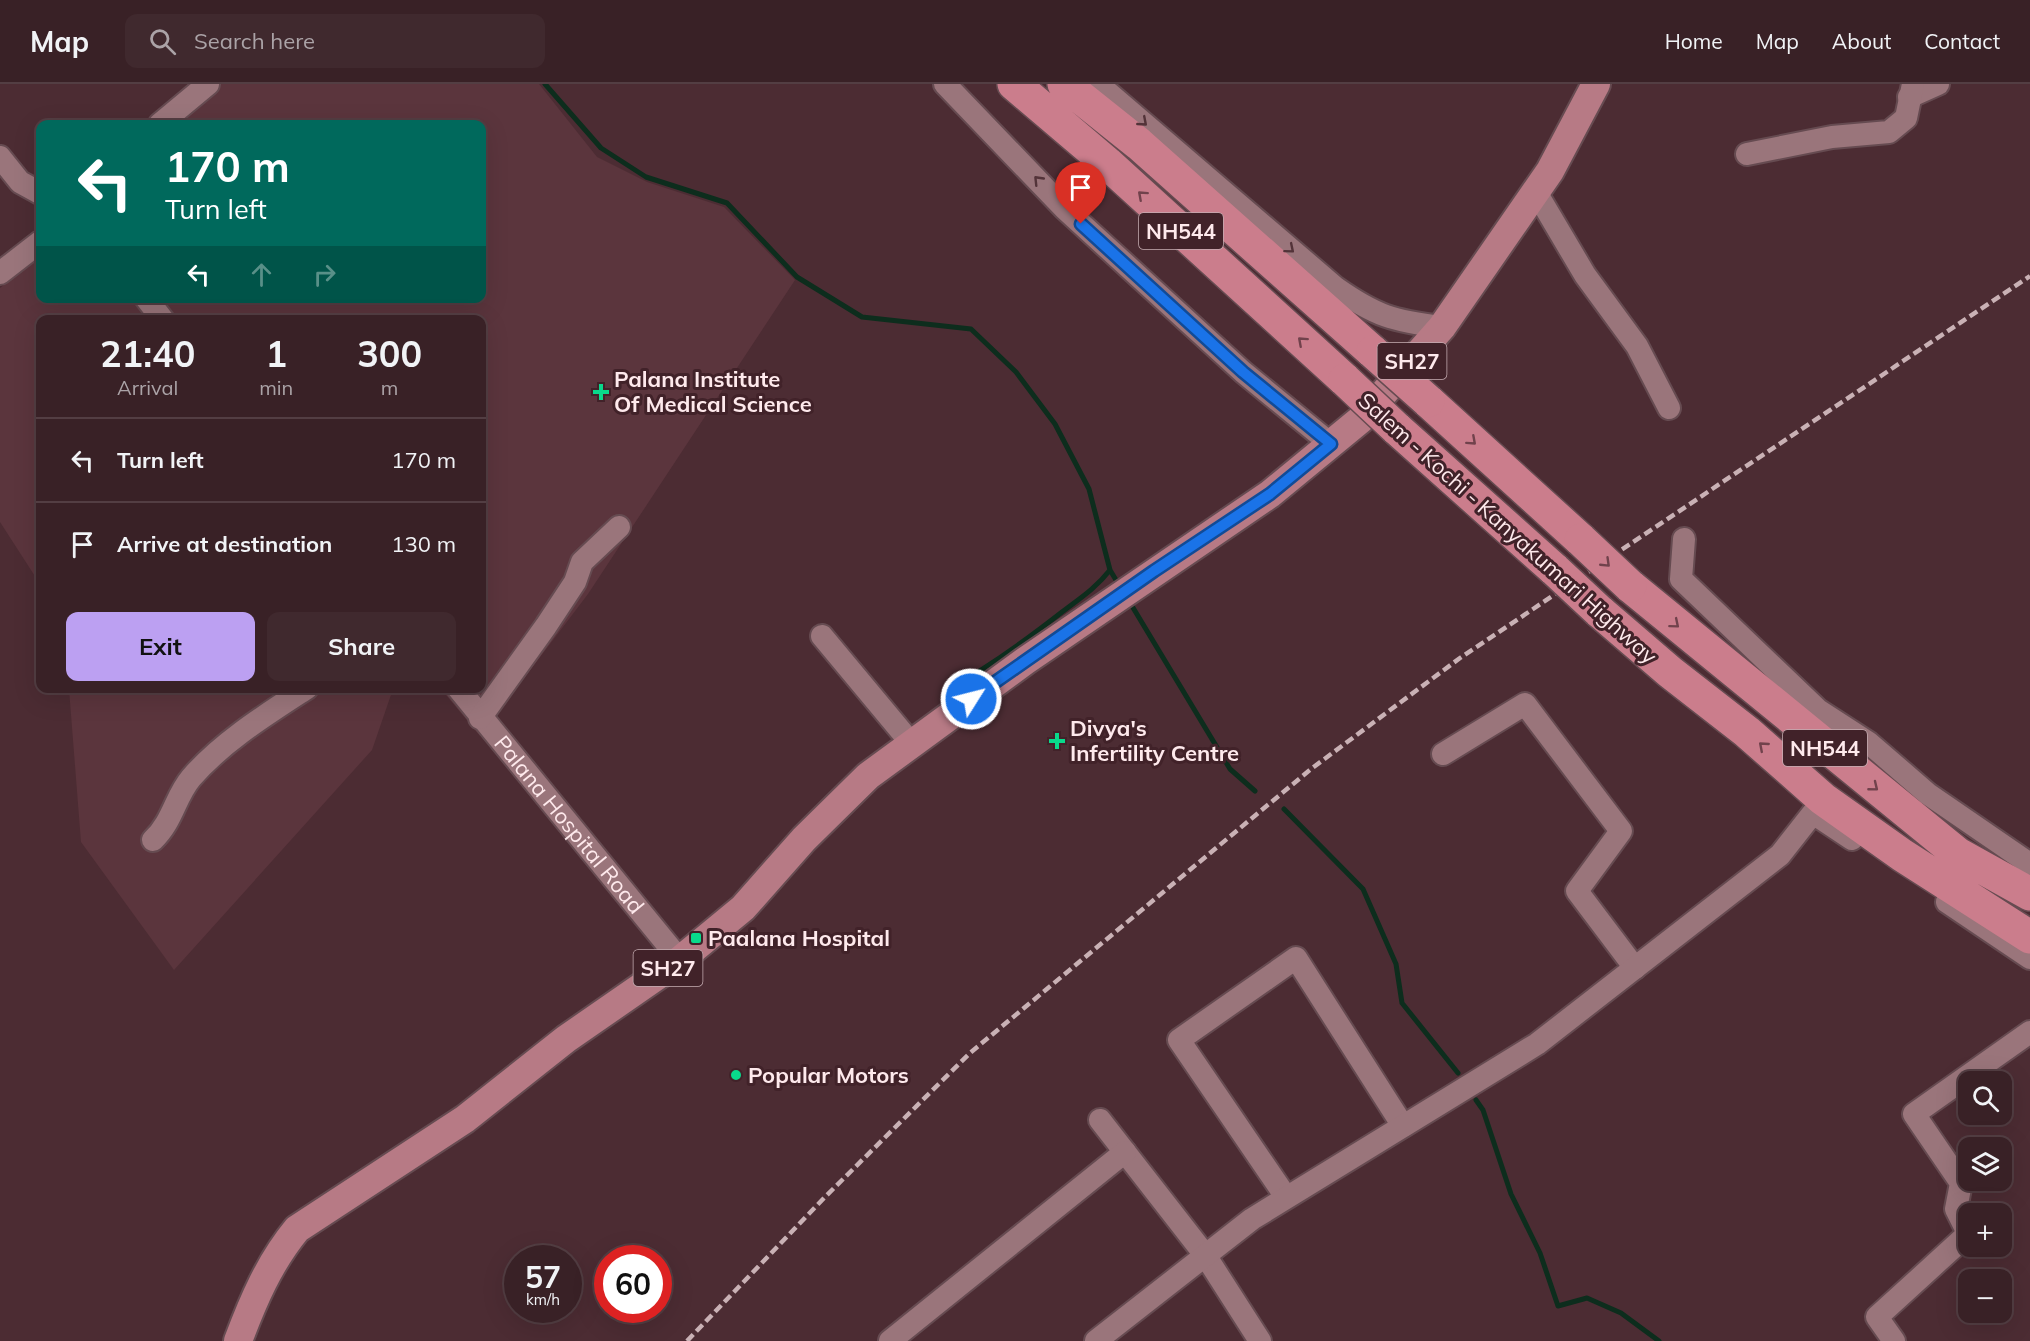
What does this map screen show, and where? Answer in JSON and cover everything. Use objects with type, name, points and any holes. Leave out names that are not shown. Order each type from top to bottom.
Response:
[{"type":"highway","name":"Salem - Kochi - Kanyakumari Highway","points":[[1014,84],[1107,163],[1396,428],[1670,672],[1747,732],[1823,799],[1902,855],[2030,937]]},
{"type":"highway","name":"Salem - Kochi - Kanyakumari Highway","points":[[1064,84],[1139,144],[1428,401],[1630,586],[1958,854],[2030,894]]},
{"type":"main road","name":"SH27","points":[[238,1341],[277,1253],[297,1229],[465,1119],[566,1039],[680,960],[743,908],[804,839],[868,776],[1024,661],[1270,494],[1360,420],[1442,327],[1550,171],[1596,84]]},
{"type":"street","points":[[165,120],[208,84]]},
{"type":"street","points":[[945,84],[1065,209],[1243,372],[1331,444]]},
{"type":"street","points":[[1098,84],[1336,288],[1365,308],[1400,322],[1442,327]]},
{"type":"street","points":[[1747,154],[1832,137],[1889,132],[1906,118],[1911,90],[1938,84]]},
{"type":"street","points":[[0,157],[20,182],[36,191]]},
{"type":"street","points":[[1536,192],[1585,275],[1637,346],[1669,408]]},
{"type":"street","points":[[0,273],[36,245]]},
{"type":"street","points":[[150,303],[159,315]]},
{"type":"street","points":[[480,718],[575,582],[582,562],[619,527]]},
{"type":"street","points":[[1684,538],[1681,579],[1750,648],[1818,710],[1869,743],[1928,794],[2030,864]]},
{"type":"street","points":[[822,636],[911,743]]},
{"type":"street","points":[[153,840],[165,828],[190,779],[227,744],[300,693]]},
{"type":"street","name":"Palana Hospital Road","points":[[462,693],[480,718],[631,897],[680,960]]},
{"type":"street","points":[[1443,754],[1525,704],[1621,831],[1577,891],[1635,968]]},
{"type":"street","points":[[1102,1339],[1252,1219],[1537,1044],[1780,855],[1813,813],[2030,958]]},
{"type":"street","points":[[1286,1197],[1179,1040],[1296,958],[1403,1126]]},
{"type":"street","points":[[1958,1213],[1956,1209],[1961,1184],[1914,1114],[2030,1032]]},
{"type":"street","points":[[1100,1120],[1205,1255],[1260,1341]]},
{"type":"street","points":[[904,1336],[1125,1152]]},
{"type":"street","points":[[1894,1341],[1877,1317],[1958,1242]]},
{"type":"shaded area","name":"Palana Institute Of Medical Science","points":[[221,84],[539,84],[597,157],[647,182],[724,207],[795,280],[588,594],[480,736],[444,693],[486,693],[486,315],[36,315],[36,578],[0,522],[0,288],[36,259],[36,303],[486,303],[486,120],[180,120]]},
{"type":"shaded area","points":[[69,693],[392,693],[372,750],[174,970],[81,842]]},
{"type":"waterway","points":[[545,84],[601,148],[646,177],[727,203],[797,277],[862,317],[971,329],[1016,372],[1055,424],[1089,489],[1110,570],[1119,585]]},
{"type":"waterway","points":[[947,690],[992,663],[1034,633],[1087,593],[1110,570]]},
{"type":"waterway","points":[[1129,601],[1230,769],[1255,791]]},
{"type":"waterway","points":[[1284,809],[1363,889],[1396,964],[1402,1003],[1458,1073]]},
{"type":"waterway","points":[[1476,1100],[1483,1110],[1511,1194],[1540,1253],[1558,1306],[1587,1298],[1621,1313],[1659,1341]]},
{"type":"railway","points":[[687,1341],[826,1196],[970,1053],[1311,769],[1460,658],[2030,276]]},
{"type":"place","name":"Palana Institute Of Medical Science","points":[[601,392]]},
{"type":"place","name":"Divya's Infertility Centre","points":[[1057,741]]},
{"type":"place","name":"Paalana Hospital","points":[[696,938]]},
{"type":"place","name":"Popular Motors","points":[[736,1075]]},
{"type":"route","points":[[971,699],[1154,571],[1270,494],[1331,444],[1243,372],[1081,224]]}]
